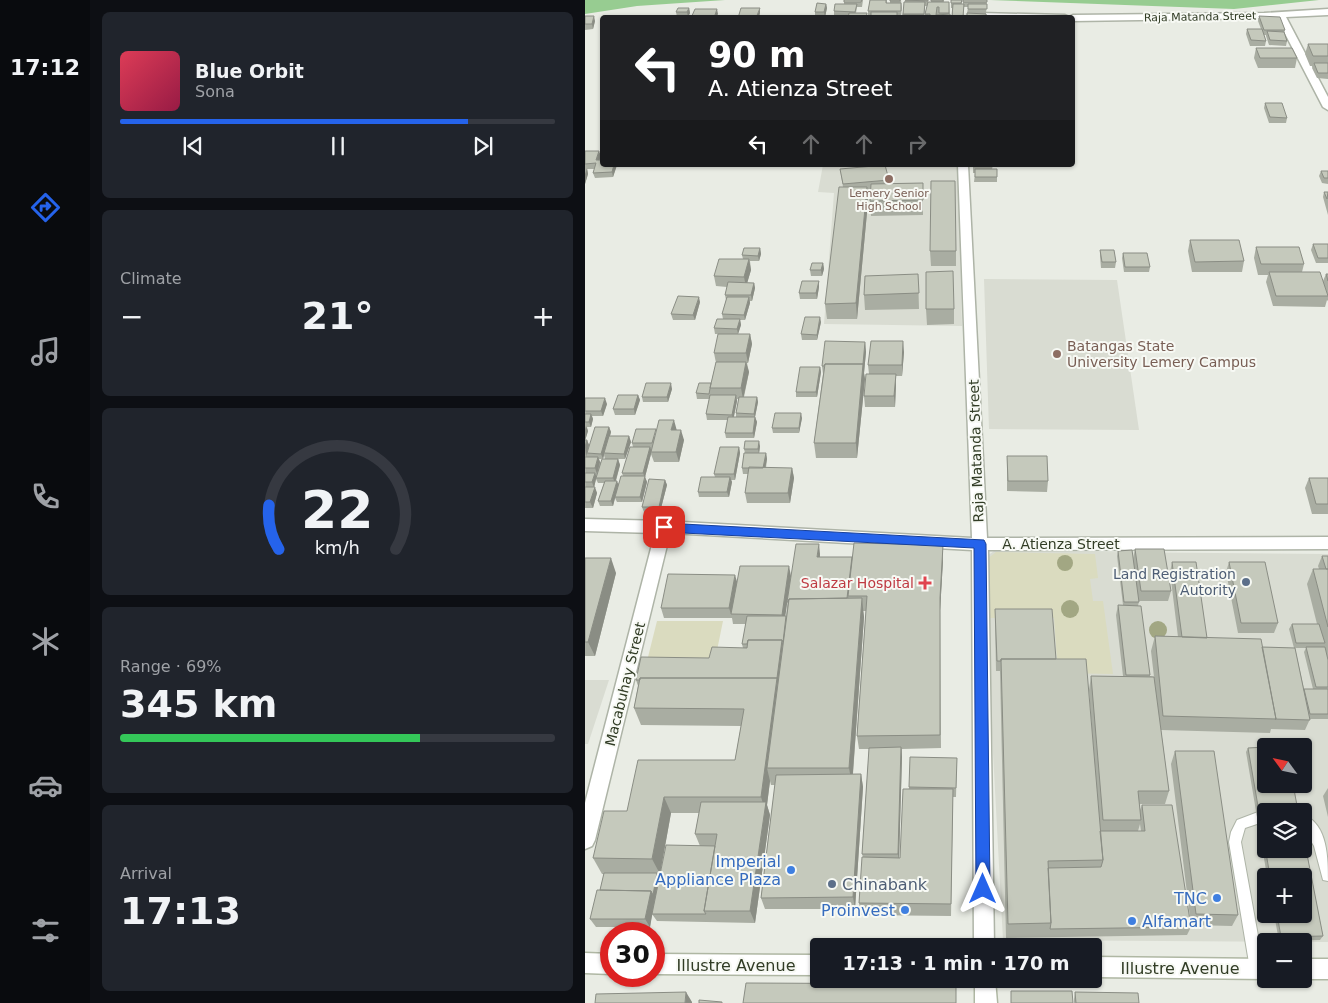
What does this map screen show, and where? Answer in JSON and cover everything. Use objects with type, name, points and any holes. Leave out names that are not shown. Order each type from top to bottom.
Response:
[{"type":"street","name":"Raja Matanda Street","points":[[1075,18],[1281,15],[1328,12]]},
{"type":"street","points":[[1281,15],[1328,107]]},
{"type":"street","name":"Raja Matanda Street","points":[[963,167],[980,544],[984,938]]},
{"type":"street","name":"A. Atienza Street","points":[[585,525],[664,527],[980,544],[1328,543]]},
{"type":"street","name":"Macabuhay Street","points":[[585,840],[664,527]]},
{"type":"street","points":[[585,964],[600,964]]},
{"type":"street","name":"Illustre Avenue","points":[[665,964],[810,965]]},
{"type":"street","name":"Illustre Avenue","points":[[1102,967],[1257,969]]},
{"type":"street","points":[[1312,969],[1328,969]]},
{"type":"street","points":[[985,988],[986,1003]]},
{"type":"lane","points":[[1257,818],[1241,824],[1235,842],[1257,945]]},
{"type":"lane","points":[[1312,828],[1321,846],[1328,875]]},
{"type":"shaded area","points":[[585,0],[725,0],[637,6],[585,14]]},
{"type":"shaded area","points":[[990,0],[1319,0],[1234,9]]},
{"type":"shaded area","points":[[823,167],[958,167],[962,326],[824,324],[834,193],[818,192]]},
{"type":"shaded area","name":"Batangas State University Lemery Campus","points":[[984,279],[1117,280],[1139,430],[989,429]]},
{"type":"shaded area","points":[[994,551],[1328,554],[1328,942],[1312,942],[1312,933],[1257,933],[1257,942],[1003,938],[983,565],[987,556]]},
{"type":"shaded area","points":[[996,552],[1095,554],[1098,578],[1090,579],[1093,601],[1103,601],[1113,674],[1058,673],[1054,618],[988,618],[986,560]]},
{"type":"shaded area","points":[[657,621],[723,621],[713,670],[645,669]]},
{"type":"shaded area","points":[[585,680],[609,680],[588,744],[585,744]]},
{"type":"building","points":[[844,0],[862,0],[861,2],[844,2]]},
{"type":"building","points":[[870,0],[886,0],[886,3],[901,3],[901,11],[868,11]]},
{"type":"building","points":[[951,0],[962,0],[961,3],[951,3]]},
{"type":"building","points":[[963,0],[987,0],[987,2],[963,2]]},
{"type":"building","points":[[904,2],[925,2],[924,14],[903,14]]},
{"type":"building","points":[[928,2],[949,2],[949,13],[939,13],[939,7],[937,7],[936,15],[925,14]]},
{"type":"building","points":[[817,3],[826,4],[824,12],[815,12]]},
{"type":"building","points":[[835,4],[857,4],[855,12],[834,11]]},
{"type":"building","points":[[953,4],[964,4],[963,15],[952,15]]},
{"type":"building","points":[[968,4],[987,4],[987,9],[968,9]]},
{"type":"building","points":[[678,8],[689,8],[687,12],[676,12]]},
{"type":"building","points":[[741,8],[760,8],[757,15],[739,15]]},
{"type":"building","points":[[695,9],[717,9],[715,15],[692,15]]},
{"type":"building","points":[[871,12],[897,12],[897,15],[871,15]]},
{"type":"building","points":[[849,13],[867,13],[867,15],[849,15]]},
{"type":"building","points":[[967,13],[986,15],[967,15]]},
{"type":"building","points":[[585,16],[594,16],[592,24],[585,24]]},
{"type":"building","points":[[1259,16],[1280,17],[1285,30],[1264,30]]},
{"type":"building","points":[[1247,29],[1262,29],[1266,41],[1251,40]]},
{"type":"building","points":[[1267,31],[1284,32],[1287,41],[1270,40]]},
{"type":"building","points":[[1308,44],[1328,44],[1328,56],[1313,56]]},
{"type":"building","points":[[1256,48],[1292,48],[1297,58],[1260,58]]},
{"type":"building","points":[[1314,63],[1328,63],[1328,73],[1318,73]]},
{"type":"building","points":[[1265,103],[1282,103],[1287,118],[1270,117]]},
{"type":"building","points":[[585,151],[599,151],[596,160],[600,160],[600,167],[613,167],[612,172],[593,173],[596,163],[585,164]]},
{"type":"building","points":[[886,167],[889,180],[843,184],[840,169]]},
{"type":"building","points":[[975,169],[997,169],[997,177],[975,177]]},
{"type":"building","points":[[1321,171],[1328,171],[1328,178],[1324,178]]},
{"type":"building","points":[[931,181],[955,181],[956,251],[930,251]]},
{"type":"building","points":[[923,183],[923,200],[870,201],[871,184]]},
{"type":"building","points":[[839,187],[867,187],[856,303],[825,304]]},
{"type":"building","points":[[1190,240],[1239,240],[1244,261],[1195,262]]},
{"type":"building","points":[[1313,244],[1328,244],[1328,258],[1318,258]]},
{"type":"building","points":[[1256,247],[1299,247],[1304,264],[1261,264]]},
{"type":"building","points":[[744,248],[760,248],[758,256],[742,255]]},
{"type":"building","points":[[1100,250],[1114,250],[1116,262],[1102,262]]},
{"type":"building","points":[[1123,253],[1147,253],[1150,267],[1125,267]]},
{"type":"building","points":[[719,259],[749,259],[744,277],[714,276]]},
{"type":"building","points":[[812,263],[823,263],[821,270],[810,270]]},
{"type":"building","points":[[953,271],[954,309],[926,309],[926,272]]},
{"type":"building","points":[[1269,272],[1320,272],[1328,296],[1276,296]]},
{"type":"building","points":[[918,274],[919,293],[864,295],[865,276]]},
{"type":"building","points":[[802,281],[819,281],[816,293],[799,293]]},
{"type":"building","points":[[728,282],[754,283],[751,295],[725,295]]},
{"type":"building","points":[[678,296],[699,297],[693,315],[671,314]]},
{"type":"building","points":[[727,297],[749,297],[744,315],[722,314]]},
{"type":"building","points":[[805,317],[820,317],[817,335],[801,334]]},
{"type":"building","points":[[717,319],[740,319],[737,329],[714,328]]},
{"type":"building","points":[[718,334],[750,334],[746,353],[714,353]]},
{"type":"building","points":[[825,341],[865,342],[863,364],[825,364],[822,366]]},
{"type":"building","points":[[871,341],[903,341],[902,365],[868,365]]},
{"type":"building","points":[[716,362],[746,362],[741,388],[710,388]]},
{"type":"building","points":[[825,364],[863,364],[856,443],[814,443]]},
{"type":"building","points":[[800,367],[820,367],[816,392],[796,392]]},
{"type":"building","points":[[866,374],[896,374],[894,396],[864,396]]},
{"type":"building","points":[[646,383],[671,383],[667,397],[642,397]]},
{"type":"building","points":[[699,383],[711,383],[709,394],[696,393]]},
{"type":"building","points":[[618,395],[638,395],[634,409],[613,409]]},
{"type":"building","points":[[710,395],[736,395],[732,415],[706,414]]},
{"type":"building","points":[[739,397],[757,397],[754,414],[736,413]]},
{"type":"building","points":[[585,398],[605,398],[601,411],[585,411]]},
{"type":"building","points":[[775,413],[801,413],[799,428],[772,428]]},
{"type":"building","points":[[585,414],[591,414],[589,422],[585,422]]},
{"type":"building","points":[[728,417],[755,417],[753,433],[725,433]]},
{"type":"building","points":[[659,420],[674,420],[671,430],[681,430],[676,452],[651,452]]},
{"type":"building","points":[[595,427],[609,427],[601,454],[587,453]]},
{"type":"building","points":[[636,429],[656,429],[652,443],[632,443]]},
{"type":"building","points":[[609,436],[629,436],[624,454],[604,453]]},
{"type":"building","points":[[745,441],[759,441],[758,449],[744,449]]},
{"type":"building","points":[[630,447],[650,447],[643,473],[622,473]]},
{"type":"building","points":[[720,447],[739,447],[734,474],[714,474]]},
{"type":"building","points":[[744,453],[766,453],[763,468],[742,468]]},
{"type":"building","points":[[1007,456],[1047,456],[1048,481],[1008,481]]},
{"type":"building","points":[[585,457],[598,457],[595,468],[585,468]]},
{"type":"building","points":[[602,459],[618,459],[613,478],[596,478]]},
{"type":"building","points":[[749,467],[792,468],[788,493],[745,493]]},
{"type":"building","points":[[585,473],[595,473],[592,482],[585,482]]},
{"type":"building","points":[[621,476],[645,476],[640,497],[615,497]]},
{"type":"building","points":[[701,477],[730,477],[727,492],[698,492]]},
{"type":"building","points":[[1309,478],[1328,478],[1328,504],[1316,504]]},
{"type":"building","points":[[649,479],[665,480],[659,507],[642,507]]},
{"type":"building","points":[[605,481],[617,481],[611,501],[598,501]]},
{"type":"building","points":[[585,487],[595,487],[590,502],[585,502]]},
{"type":"building","points":[[854,543],[943,545],[940,598],[940,735],[857,736],[867,596],[848,596]]},
{"type":"building","points":[[796,544],[819,544],[817,557],[852,557],[847,598],[789,599],[787,602]]},
{"type":"building","points":[[1135,549],[1164,549],[1171,591],[1141,591]]},
{"type":"building","points":[[1132,550],[1139,602],[1124,602],[1118,551]]},
{"type":"building","points":[[1322,556],[1328,556],[1328,569],[1326,569]]},
{"type":"building","points":[[585,558],[611,558],[588,642],[585,642]]},
{"type":"building","points":[[1172,562],[1196,562],[1207,638],[1182,637]]},
{"type":"building","points":[[1229,562],[1265,562],[1278,623],[1241,623]]},
{"type":"building","points":[[740,566],[789,566],[782,615],[731,614]]},
{"type":"building","points":[[1313,569],[1328,569],[1328,627]]},
{"type":"building","points":[[668,574],[735,575],[729,608],[661,608]]},
{"type":"building","points":[[862,598],[849,768],[767,768],[789,599]]},
{"type":"building","points":[[1118,605],[1141,606],[1150,675],[1126,675]]},
{"type":"building","points":[[995,609],[1052,609],[1056,659],[1001,659],[1001,661],[997,661]]},
{"type":"building","points":[[747,616],[786,616],[783,642],[782,640],[748,640],[747,644],[742,644]]},
{"type":"building","points":[[1292,624],[1319,624],[1325,643],[1296,643]]},
{"type":"building","points":[[1155,636],[1261,639],[1276,719],[1163,716]]},
{"type":"building","points":[[748,640],[782,640],[777,678],[640,678],[640,680],[636,680],[641,657],[709,658],[712,647],[747,648]]},
{"type":"building","points":[[1262,647],[1295,648],[1310,720],[1275,719]]},
{"type":"building","points":[[1306,647],[1325,647],[1328,660],[1328,687],[1316,687]]},
{"type":"building","points":[[1001,659],[1086,659],[1103,860],[1048,861],[1051,923],[1008,924]]},
{"type":"building","points":[[1091,676],[1154,677],[1169,791],[1138,791],[1141,820],[1103,820]]},
{"type":"building","points":[[640,678],[777,678],[761,797],[664,797],[652,859],[593,858],[604,811],[627,811],[638,760],[735,760],[744,709],[634,708]]},
{"type":"building","points":[[1304,689],[1328,689],[1328,714],[1310,714]]},
{"type":"building","points":[[901,747],[898,854],[862,854],[869,748]]},
{"type":"building","points":[[1248,748],[1257,748],[1257,793],[1295,793],[1297,803],[1257,803]]},
{"type":"building","points":[[1175,751],[1214,751],[1238,915],[1196,914]]},
{"type":"building","points":[[910,757],[957,758],[956,788],[909,787]]},
{"type":"building","points":[[861,774],[853,897],[761,898],[776,775]]},
{"type":"building","points":[[903,789],[953,789],[951,904],[859,903],[862,857],[900,858]]},
{"type":"building","points":[[701,802],[766,802],[750,911],[704,911],[717,834],[695,834]]},
{"type":"building","points":[[1142,805],[1172,805],[1191,927],[1050,929],[1048,868],[1101,867],[1103,860],[1100,831],[1145,831]]},
{"type":"building","points":[[666,845],[715,846],[704,911],[706,914],[652,914]]},
{"type":"building","points":[[1267,858],[1308,858],[1310,868],[1269,868]]},
{"type":"building","points":[[604,873],[657,873],[653,895],[651,891],[600,890]]},
{"type":"building","points":[[1312,880],[1323,936],[1312,936],[1312,933],[1280,933],[1279,923],[1312,923]]},
{"type":"building","points":[[597,890],[651,891],[645,919],[590,919]]},
{"type":"building","points":[[746,983],[810,983],[810,988],[956,988],[956,1003],[743,1003]]},
{"type":"building","points":[[1011,991],[1072,991],[1073,1003],[1011,1003]]},
{"type":"building","points":[[686,992],[685,1003],[595,1003],[596,994]]},
{"type":"building","points":[[1075,992],[1138,993],[1139,1003],[1076,1003]]},
{"type":"building","points":[[699,1000],[722,1002],[722,1003],[699,1003]]},
{"type":"place","name":"Lemery Senior High School","points":[[889,179]]},
{"type":"place","name":"Batangas State University Lemery Campus","points":[[1057,354]]},
{"type":"place","name":"Land Registration Autority","points":[[1246,582]]},
{"type":"place","name":"Salazar Hospital","points":[[925,583]]},
{"type":"place","name":"Imperial Appliance Plaza","points":[[791,870]]},
{"type":"place","name":"Chinabank","points":[[832,884]]},
{"type":"place","name":"TNC","points":[[1217,898]]},
{"type":"place","name":"Proinvest","points":[[905,910]]},
{"type":"place","name":"Alfamart","points":[[1132,921]]},
{"type":"route","points":[[664,527],[980,544],[983,889]]}]
